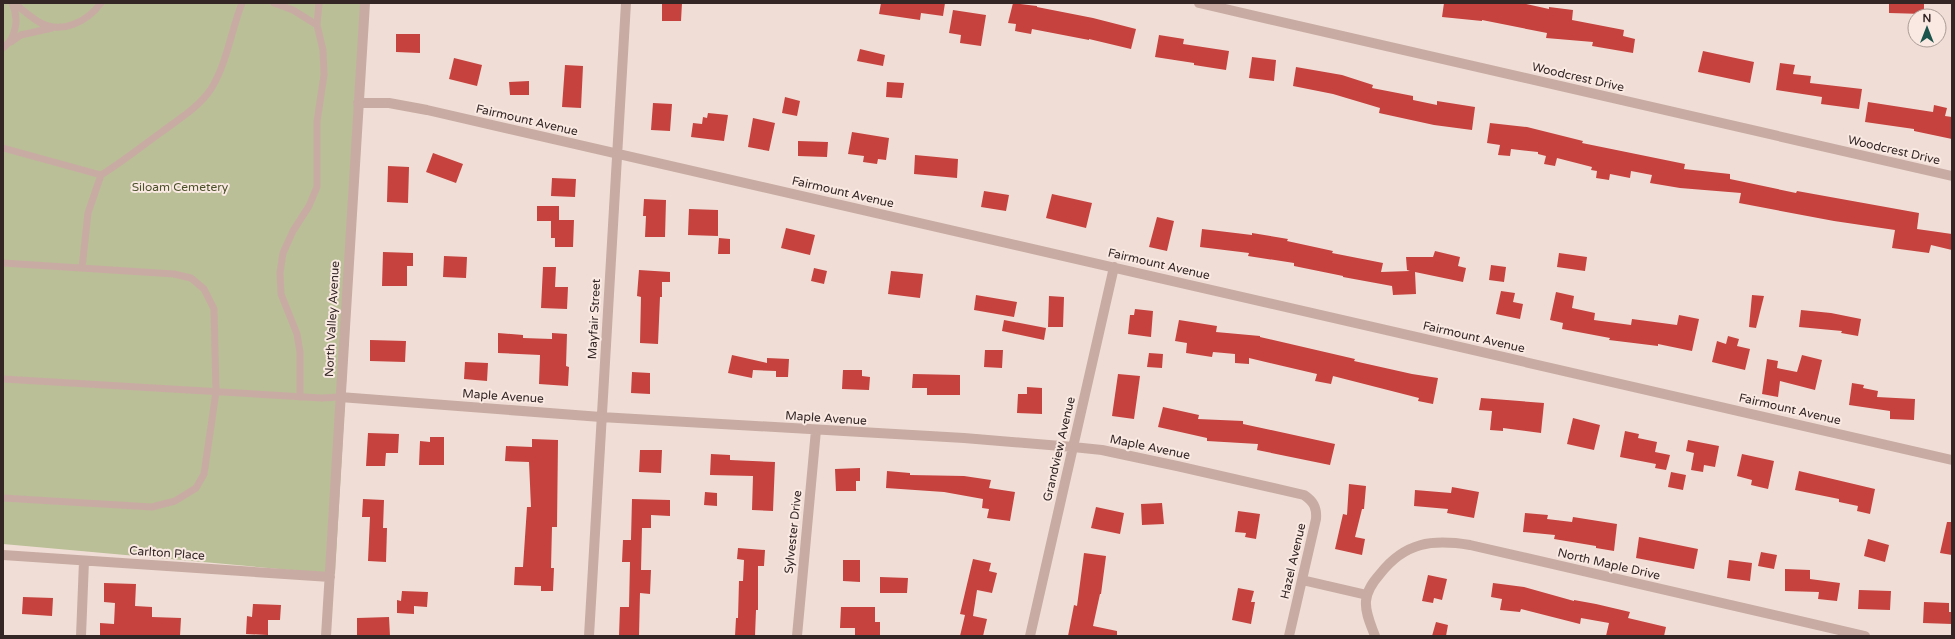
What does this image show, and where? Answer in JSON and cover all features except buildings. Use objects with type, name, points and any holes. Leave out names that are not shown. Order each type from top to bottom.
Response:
[{"type":"street","name":"North Valley Avenue","points":[[326,636],[365,3]]},
{"type":"street","name":"Mayfair Street","points":[[588,636],[626,3]]},
{"type":"street","name":"Woodcrest Drive","points":[[1199,3],[1223,6],[1952,176]]},
{"type":"street","name":"Fairmount Avenue","points":[[358,103],[389,103],[617,154],[1952,460]]},
{"type":"street","name":"Grandview Avenue","points":[[1030,636],[1114,267]]},
{"type":"street","name":"Maple Avenue","points":[[340,397],[601,417],[964,438],[1073,447],[1102,450],[1170,464],[1305,496]]},
{"type":"street","name":"Sylvester Drive","points":[[797,636],[816,430]]},
{"type":"street","name":"Hazel Avenue","points":[[1289,636],[1317,513],[1311,500],[1305,496]]},
{"type":"street","name":"North Maple Drive","points":[[1367,595],[1371,585],[1397,556],[1424,544],[1437,541],[1452,542],[1470,544],[1865,636]]},
{"type":"street","name":"Carlton Place","points":[[3,555],[330,577]]},
{"type":"street","points":[[81,636],[84,561]]},
{"type":"street","points":[[1302,580],[1367,595],[1368,618],[1375,636]]},
{"type":"lane","points":[[13,3],[39,22],[52,28]]},
{"type":"lane","points":[[5,46],[14,34],[17,22],[13,3]]},
{"type":"lane","points":[[5,46],[21,35],[52,28],[67,27],[83,20],[101,3]]},
{"type":"lane","points":[[82,268],[88,212],[101,175],[198,104],[210,90],[221,69],[234,23],[242,3]]},
{"type":"lane","points":[[274,3],[293,10],[317,25]]},
{"type":"lane","points":[[300,397],[300,352],[297,334],[281,294],[280,273],[283,253],[293,231],[309,206],[317,187],[317,122],[324,75],[323,50],[317,25],[319,3]]},
{"type":"lane","points":[[3,148],[101,175]]},
{"type":"lane","points":[[3,263],[174,274],[191,278],[204,289],[214,309],[216,392],[204,474],[196,488],[175,501],[152,507],[3,498]]},
{"type":"lane","points":[[3,379],[300,397],[340,397]]},
{"type":"green space","name":"Siloam Cemetery","points":[[3,3],[368,3],[335,574],[3,544]]}]
